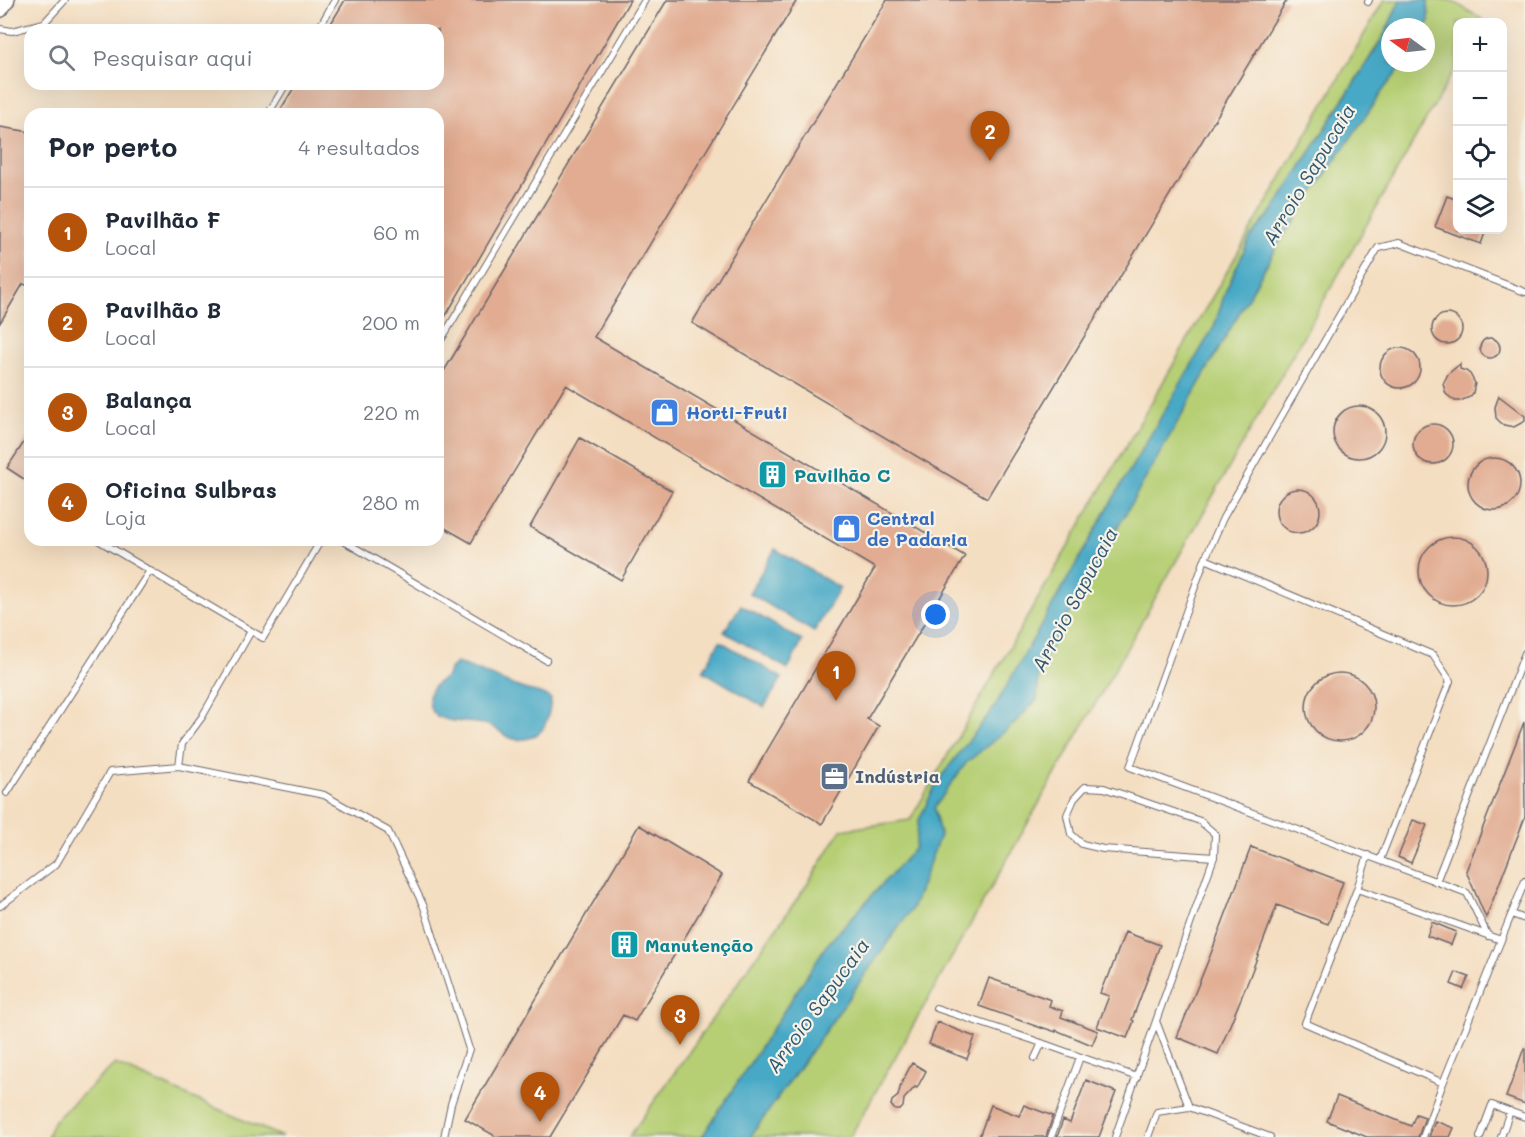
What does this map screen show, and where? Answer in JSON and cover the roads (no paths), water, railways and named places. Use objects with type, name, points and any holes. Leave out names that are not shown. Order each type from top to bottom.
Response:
[{"type":"main road","points":[[0,9],[6,0]]},
{"type":"lane","points":[[40,24],[44,23],[65,0]]},
{"type":"lane","points":[[321,24],[335,0]]},
{"type":"lane","points":[[444,335],[645,0]]},
{"type":"lane","points":[[0,29],[12,31],[24,28]]},
{"type":"lane","points":[[272,108],[282,90]]},
{"type":"lane","points":[[1488,936],[1467,893],[1130,766],[1205,559],[1223,518],[1377,248],[1399,243],[1525,292]]},
{"type":"lane","points":[[108,546],[263,638],[317,546]]},
{"type":"lane","points":[[352,546],[546,660]]},
{"type":"lane","points":[[1205,559],[1433,655],[1450,681],[1380,860]]},
{"type":"lane","points":[[7,793],[149,572]]},
{"type":"lane","points":[[179,766],[182,744],[202,717],[252,631]]},
{"type":"lane","points":[[1436,882],[1525,653]]},
{"type":"lane","points":[[0,906],[56,864],[110,772],[179,766],[324,795],[388,831],[424,907],[469,1049],[451,1104],[444,1137]]},
{"type":"lane","points":[[1115,1137],[1214,857],[1215,834],[1200,821],[1104,788],[1085,787],[1074,799],[1068,815],[1071,834],[1082,844],[1103,849],[1214,857]]},
{"type":"lane","points":[[1368,855],[1305,1023],[1443,1083]]},
{"type":"lane","points":[[1424,1137],[1443,1083],[1525,881]]},
{"type":"lane","points":[[1357,889],[1501,940]]},
{"type":"lane","points":[[1512,914],[1525,919]]},
{"type":"lane","points":[[936,1008],[1137,1077]]},
{"type":"lane","points":[[1156,1022],[1189,1107]]},
{"type":"lane","points":[[1035,1059],[1042,1043]]},
{"type":"lane","points":[[1051,1137],[1080,1057]]},
{"type":"lane","points":[[1480,1137],[1492,1105],[1525,1117]]},
{"type":"lane","points":[[1148,1137],[1157,1112],[1189,1107],[1270,1137]]},
{"type":"lane","points":[[1501,1137],[1510,1112]]},
{"type":"water","points":[[1400,0],[1428,0],[1429,18],[1392,18]]},
{"type":"water","name":"Arroio Sapucaia","points":[[1381,41],[1381,72],[1398,72],[1279,243],[1039,669],[1037,699],[1014,724],[966,763],[934,808],[940,835],[913,907],[750,1137],[702,1137],[826,946],[915,848],[919,820],[937,782],[994,708],[1214,327],[1226,290],[1250,238],[1275,208]]},
{"type":"water","points":[[775,549],[840,588],[814,632],[749,593]]},
{"type":"water","points":[[741,605],[802,641],[788,669],[724,632]]},
{"type":"water","points":[[720,641],[782,678],[764,707],[703,671]]},
{"type":"water","points":[[456,663],[551,699],[542,730],[531,737],[517,739],[508,737],[488,725],[452,721],[436,715],[431,710],[430,692],[447,676]]},
{"type":"place","name":"Pavilhão B","points":[[990,161]]},
{"type":"place","name":"Horti-Fruti","points":[[665,412]]},
{"type":"place","name":"Pavilhão C","points":[[773,475]]},
{"type":"place","name":"Central de Padaria","points":[[846,528]]},
{"type":"place","name":"Pavilhão F","points":[[836,701]]},
{"type":"place","name":"Indústria","points":[[834,776]]},
{"type":"place","name":"Manutenção","points":[[624,945]]},
{"type":"place","name":"Balança","points":[[680,1045]]},
{"type":"place","name":"Oficina Sulbras","points":[[540,1122]]}]
